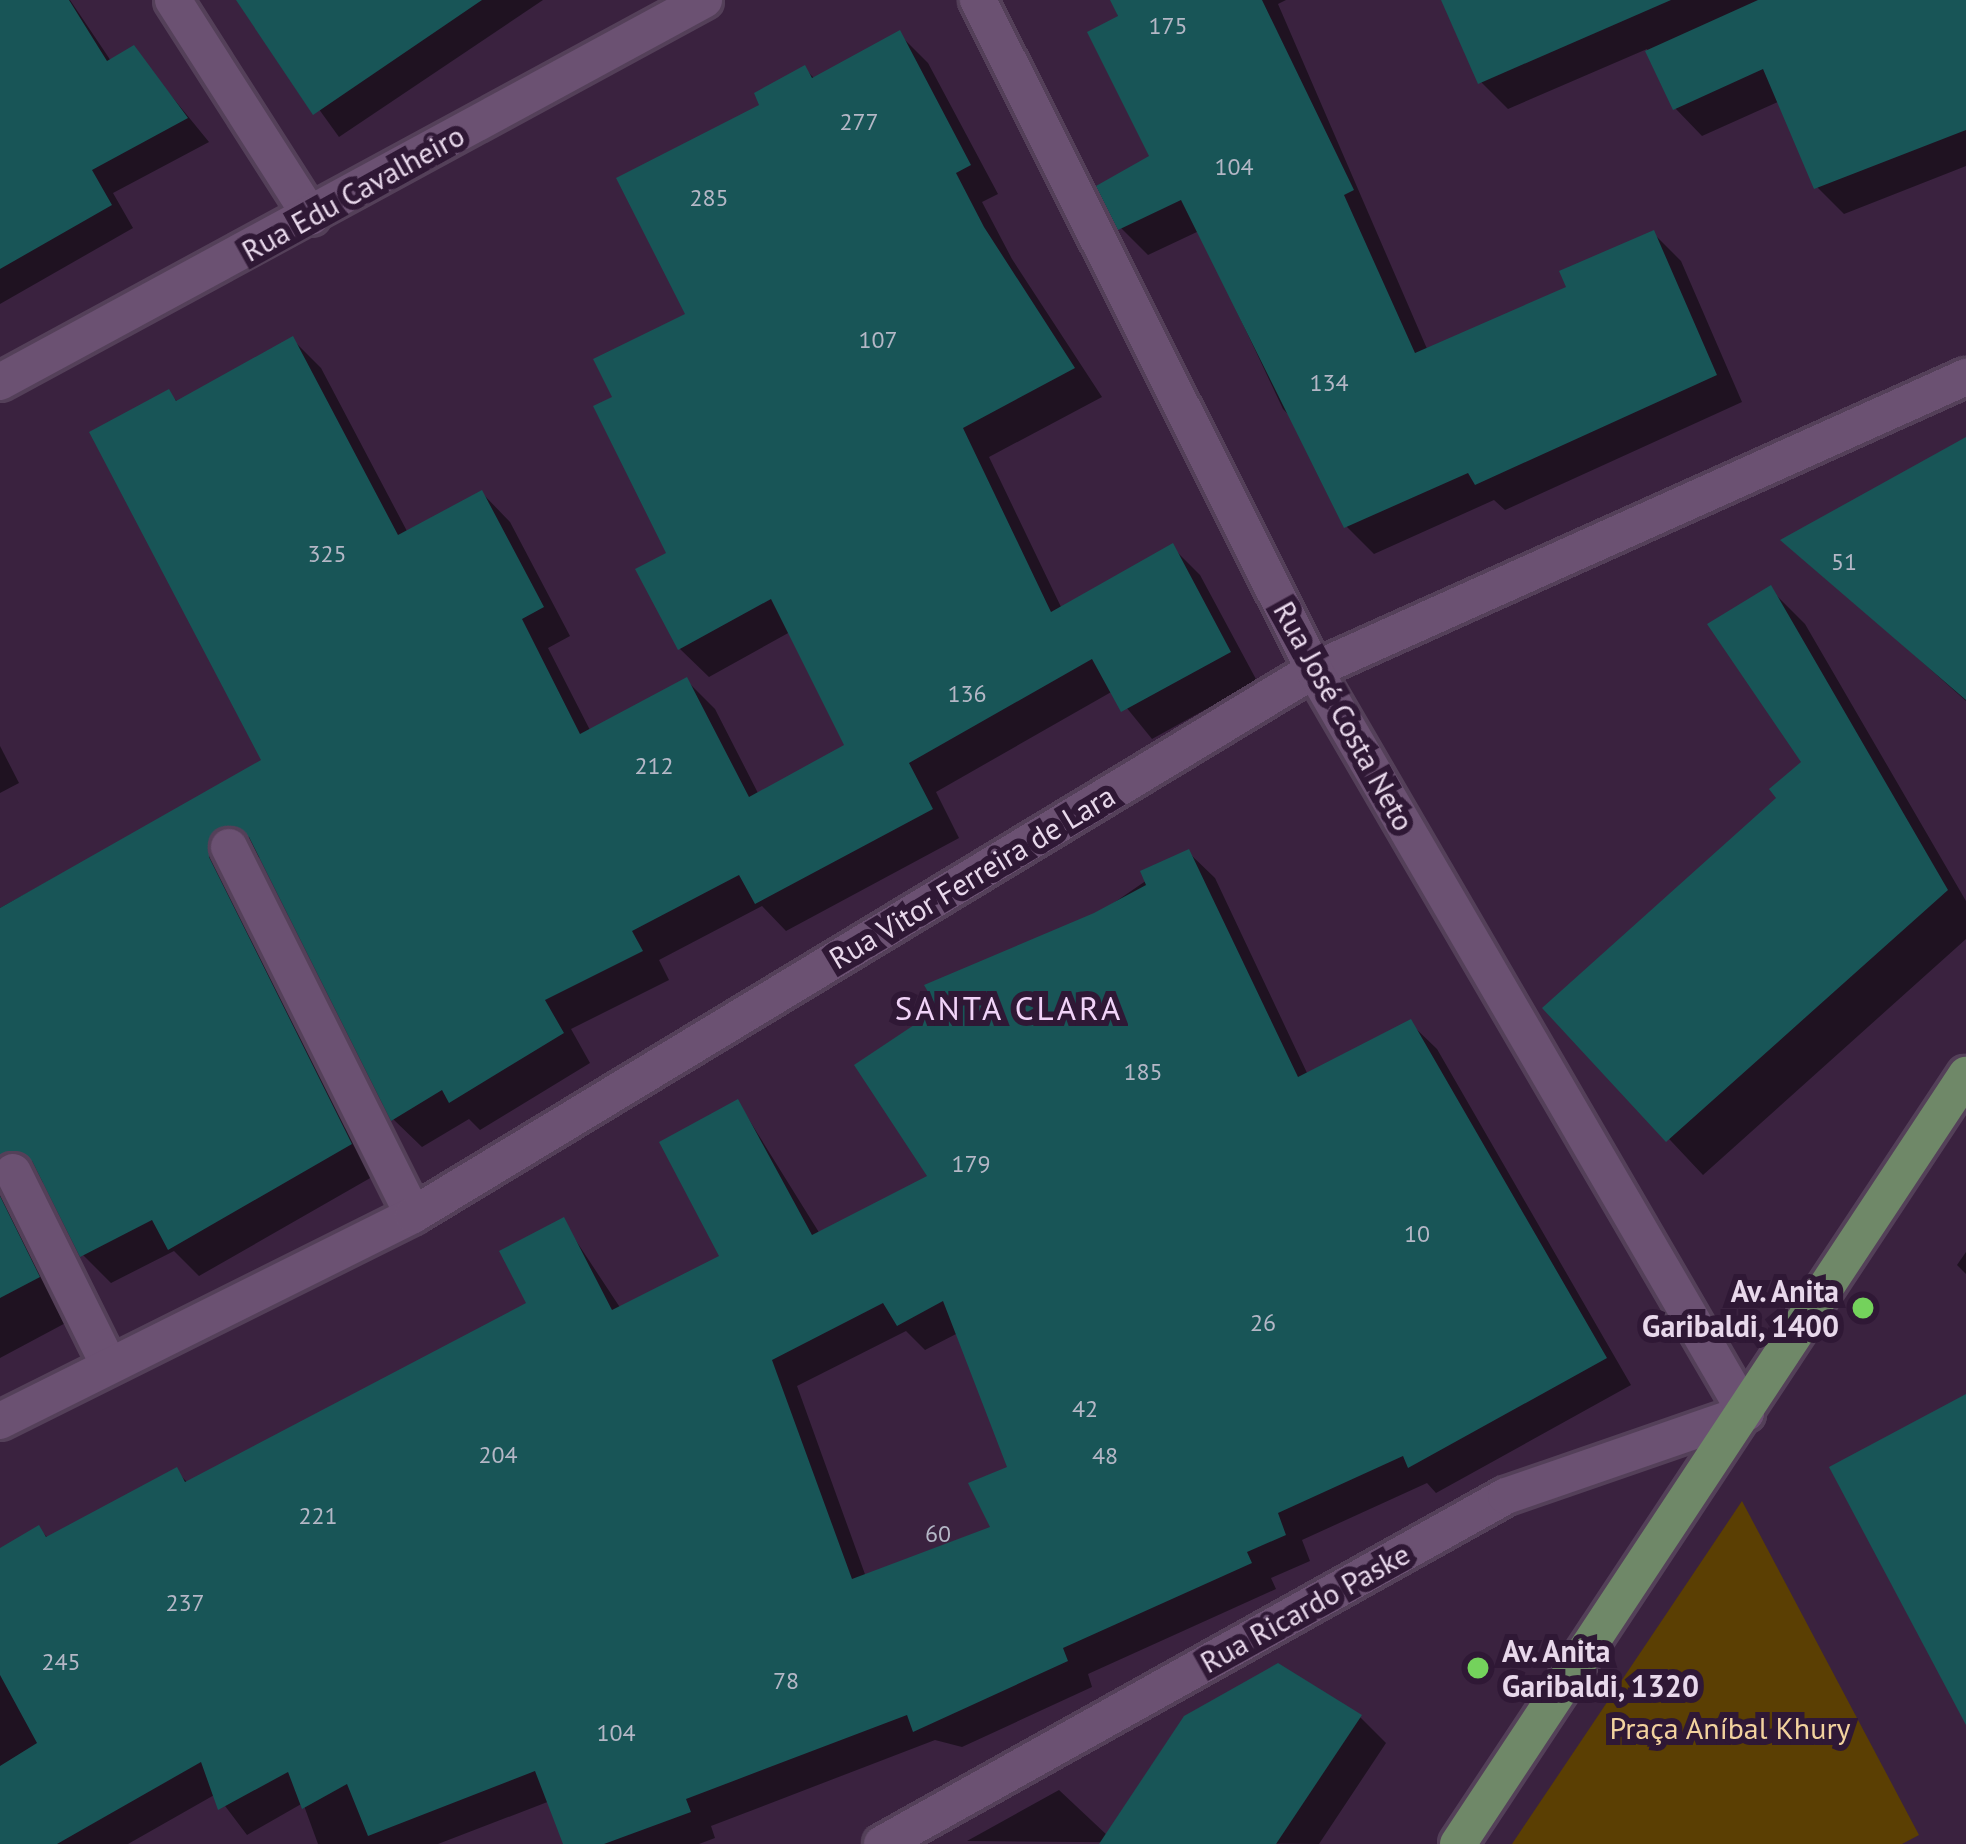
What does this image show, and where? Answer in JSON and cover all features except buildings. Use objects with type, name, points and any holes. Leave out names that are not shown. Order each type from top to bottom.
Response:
[{"type":"main road","points":[[1458,1844],[1966,1075]]},
{"type":"street","points":[[173,0],[311,217]]},
{"type":"street","name":"Rua Edu Cavalheiro","points":[[0,382],[704,0]]},
{"type":"street","name":"Rua José Costa Neto","points":[[978,0],[1314,670],[1746,1413]]},
{"type":"street","name":"Rua Vitor Ferreira de Lara","points":[[0,1421],[107,1361],[413,1215],[1314,670],[1966,377]]},
{"type":"street","points":[[230,847],[413,1215]]},
{"type":"street","points":[[13,1172],[107,1361]]},
{"type":"street","name":"Rua Ricardo Paske","points":[[881,1844],[1506,1496],[1746,1413]]},
{"type":"green space","name":"Praça Aníbal Khury","points":[[1742,1501],[1919,1835],[1902,1844],[1512,1844]]},
{"type":"place","name":"Av. Anita Garibaldi, 1400","points":[[1863,1308]]},
{"type":"place","name":"Av. Anita Garibaldi, 1320","points":[[1478,1668]]},
{"type":"district","name":"SANTA CLARA","points":[[1009,1008]]}]
